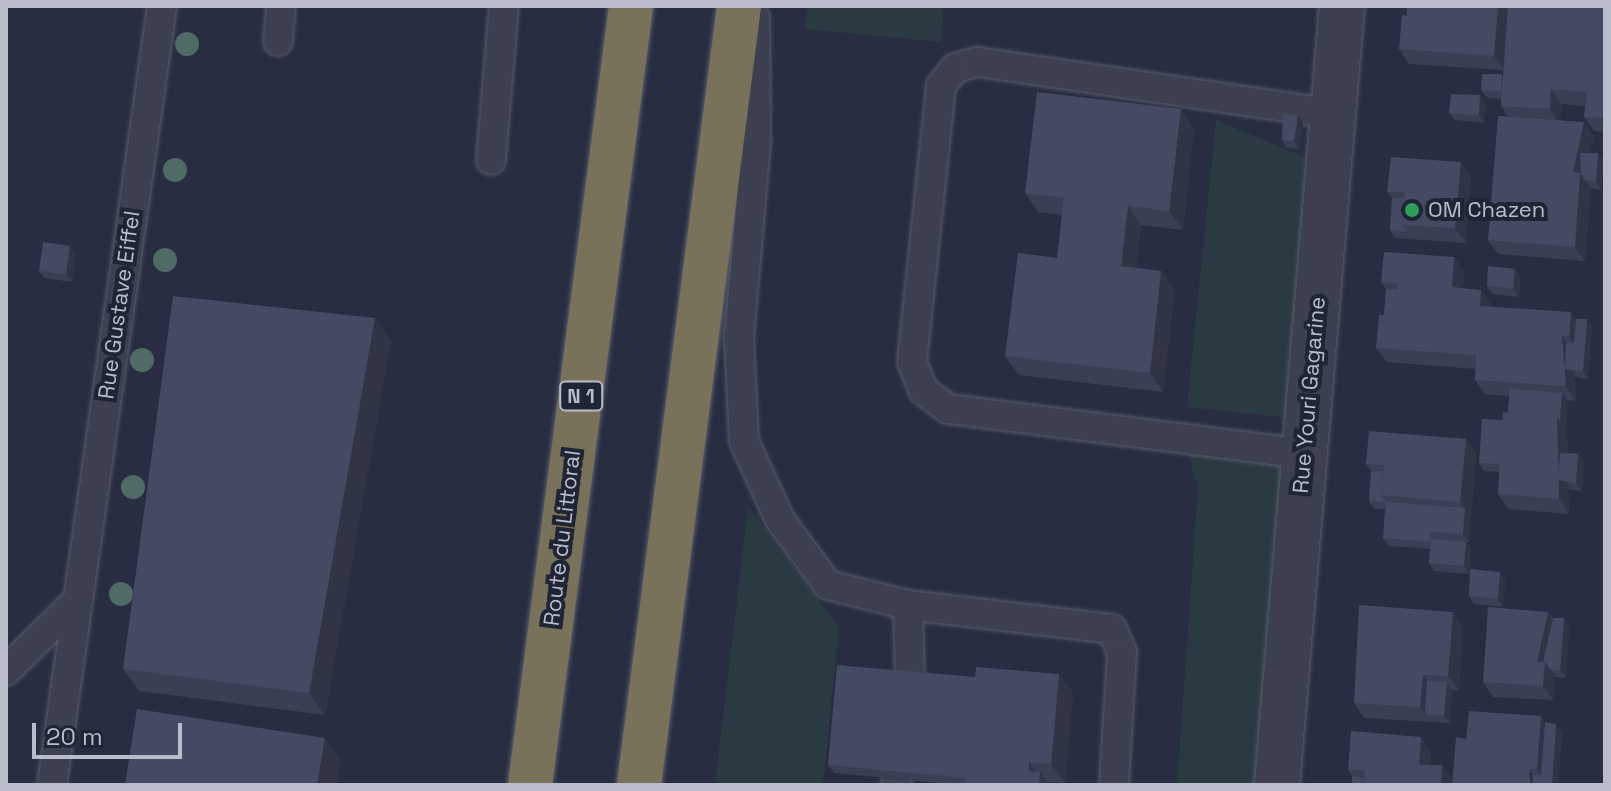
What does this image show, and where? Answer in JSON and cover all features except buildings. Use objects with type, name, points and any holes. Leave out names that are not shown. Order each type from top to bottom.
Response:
[{"type":"highway","name":"Route du Littoral","points":[[530,785],[631,6]]},
{"type":"highway","points":[[639,785],[739,6]]},
{"type":"street","name":"Rue Youri Gagarine","points":[[1277,785],[1342,6]]},
{"type":"lane","name":"Rue Gustave Eiffel","points":[[52,785],[75,603],[162,6]]},
{"type":"lane","points":[[278,41],[281,6]]},
{"type":"lane","points":[[491,160],[504,6]]},
{"type":"lane","points":[[754,6],[756,143],[739,339],[744,441],[780,520],[828,585],[908,605],[1112,629],[1122,653],[1114,785]]},
{"type":"lane","points":[[1305,454],[948,409],[923,390],[912,362],[941,86],[955,68],[978,62],[1333,114]]},
{"type":"lane","points":[[6,671],[75,603]]},
{"type":"lane","points":[[908,605],[910,679]]},
{"type":"shaded area","points":[[808,6],[944,6],[941,42],[805,29]]},
{"type":"shaded area","points":[[1216,120],[1316,162],[1298,419],[1187,407]]},
{"type":"shaded area","points":[[1185,444],[1294,459],[1260,785],[1177,785],[1198,487]]},
{"type":"shaded area","points":[[748,507],[839,627],[823,785],[715,785]]},
{"type":"place","name":"OM Chazen","points":[[1412,210]]}]
